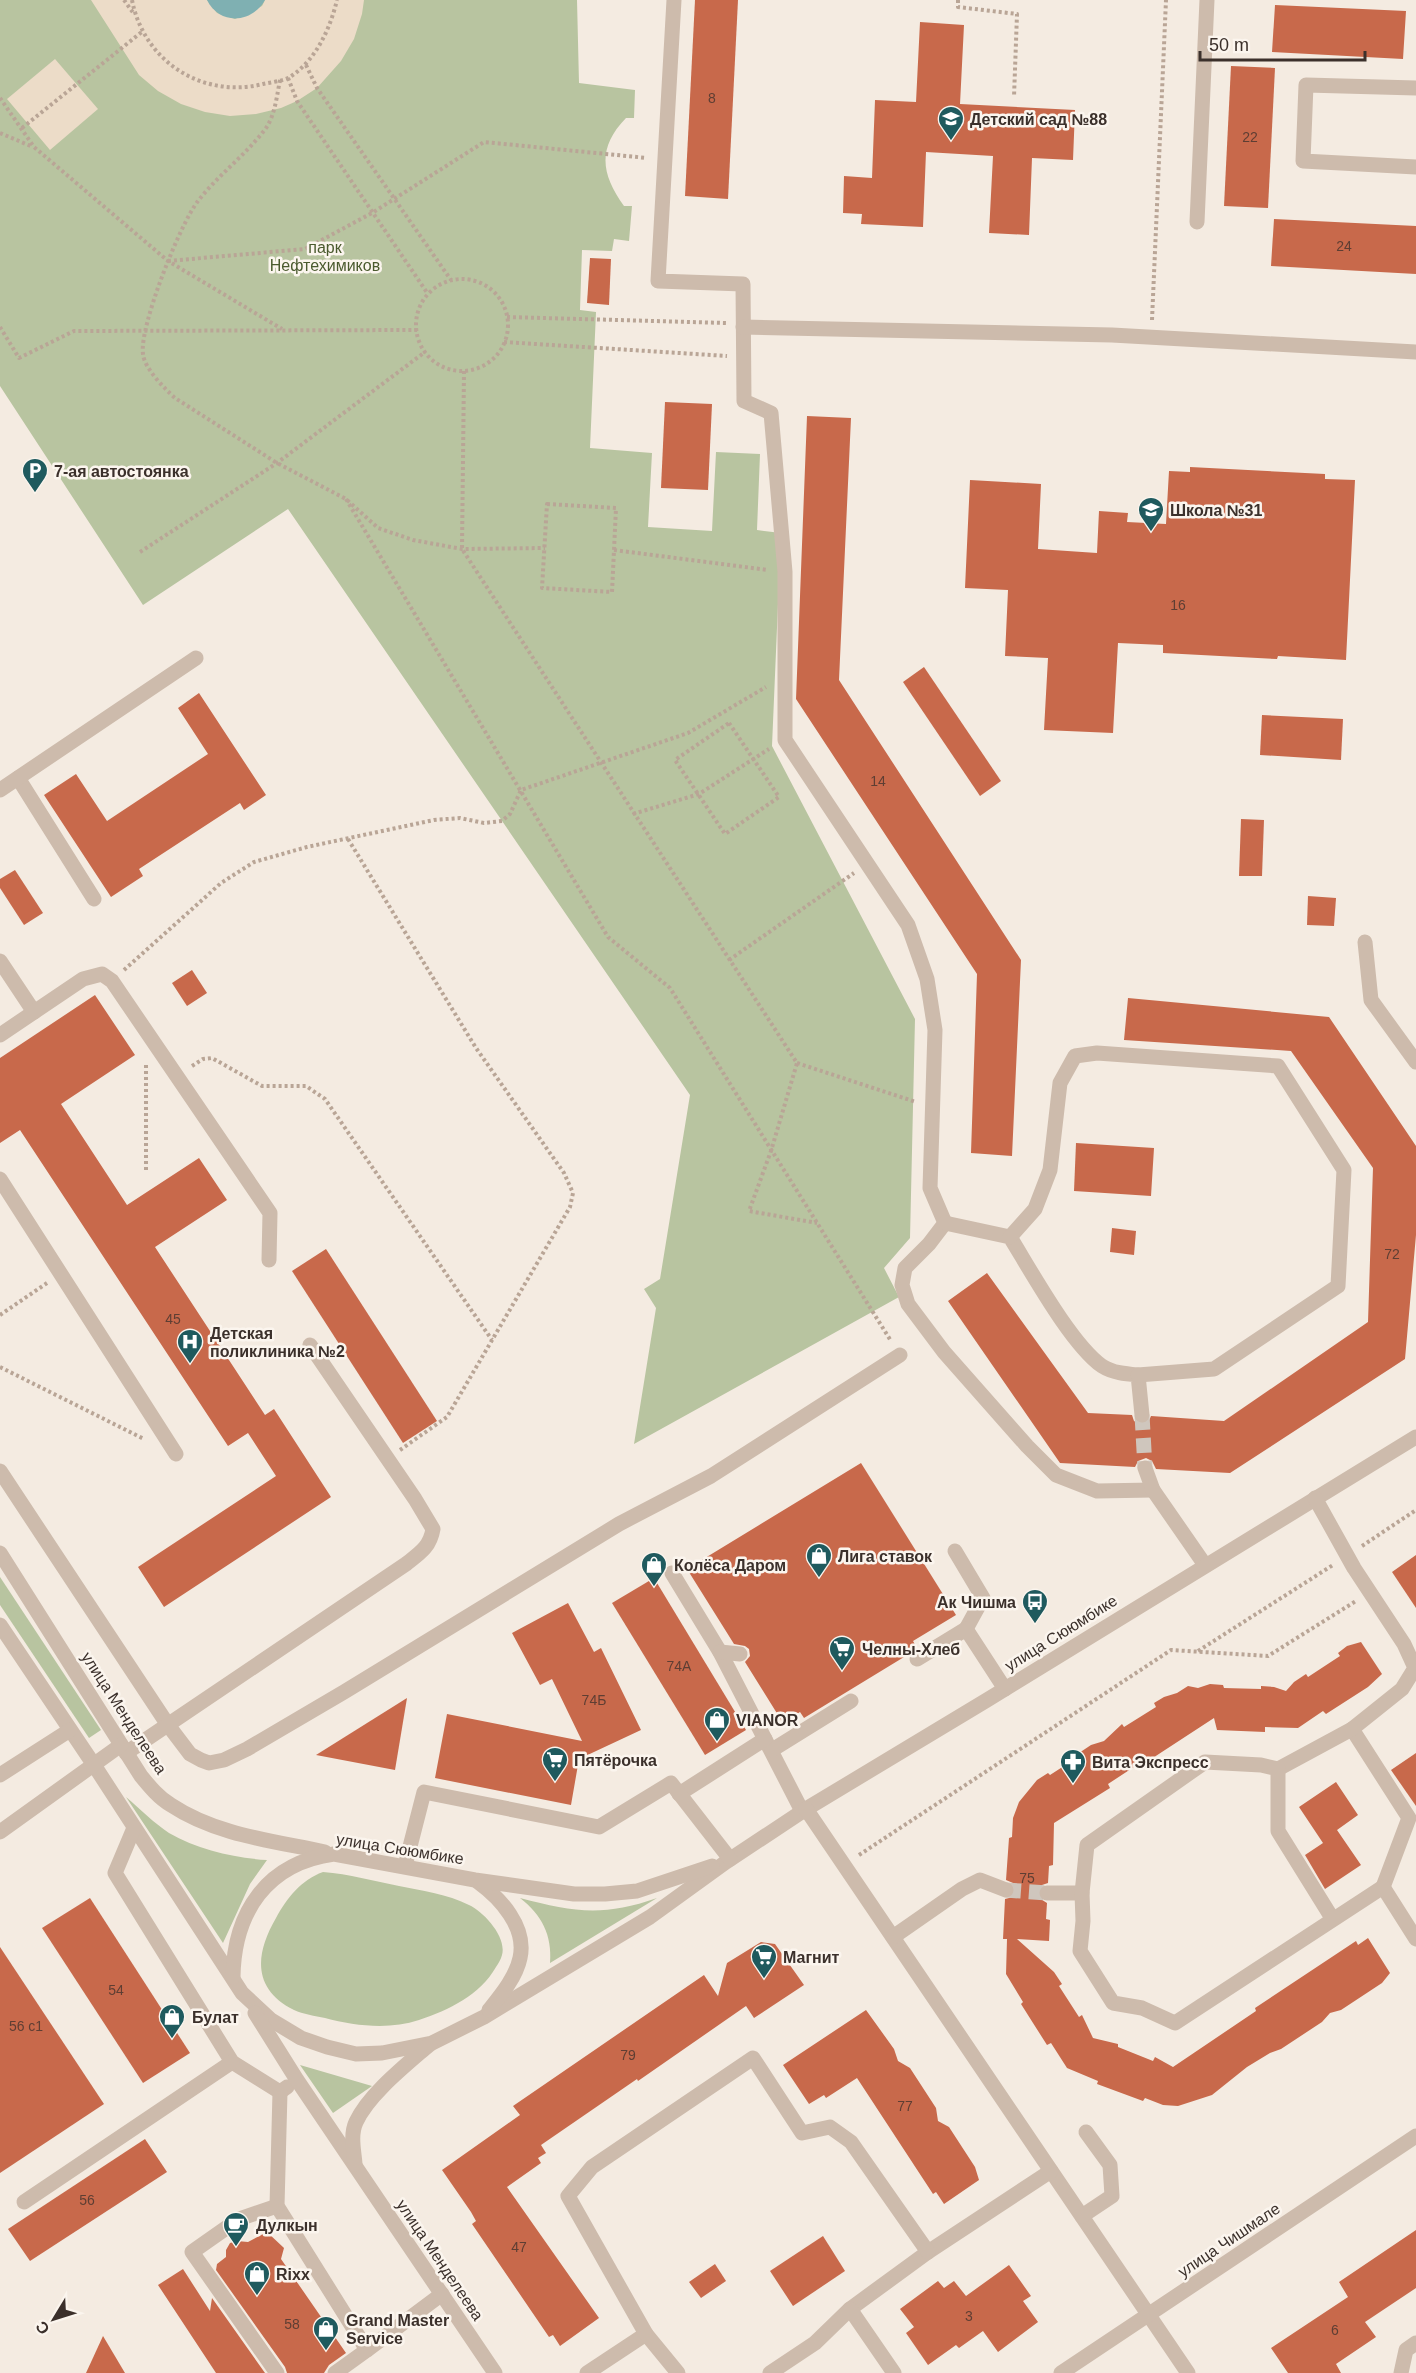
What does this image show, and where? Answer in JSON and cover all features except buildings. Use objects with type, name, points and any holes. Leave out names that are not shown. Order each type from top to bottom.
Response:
[{"type":"street","points":[[674,0],[658,281],[743,284],[744,401],[771,413],[784,572],[785,740],[908,925],[927,979],[935,1030],[930,1188],[945,1222]]},
{"type":"street","points":[[1197,222],[1207,0]]},
{"type":"street","points":[[1416,88],[1306,85],[1303,161],[1416,167]]},
{"type":"street","points":[[743,325],[1152,338],[1416,352]]},
{"type":"street","points":[[0,790],[196,658]]},
{"type":"street","points":[[18,778],[94,899]]},
{"type":"street","points":[[1365,942],[1371,1000],[1416,1062]]},
{"type":"street","points":[[0,961],[34,1012]]},
{"type":"street","points":[[0,1035],[83,979],[102,974],[112,981],[270,1213],[269,1260]]},
{"type":"street","points":[[945,1222],[1010,1237],[1081,1346],[1102,1366],[1118,1373],[1138,1375],[1214,1369],[1338,1286],[1344,1170],[1278,1066],[1097,1053],[1075,1056],[1060,1083],[1050,1170],[1035,1209],[1010,1237]]},
{"type":"street","points":[[0,1179],[176,1454]]},
{"type":"street","points":[[945,1222],[929,1245],[905,1268],[902,1285],[908,1304],[937,1342],[1027,1446],[1056,1475],[1096,1491],[1153,1490]]},
{"type":"street","points":[[0,1832],[94,1765],[168,1725],[427,1548],[432,1540],[433,1529],[310,1345]]},
{"type":"street","points":[[0,1471],[168,1725],[190,1754],[209,1763],[224,1760],[247,1749],[619,1524],[711,1476],[900,1355]]},
{"type":"street","points":[[1138,1375],[1142,1415]]},
{"type":"street","name":"улица Сююмбике","points":[[728,1860],[804,1810],[1416,1437]]},
{"type":"street","points":[[1145,1468],[1153,1490],[1205,1565]]},
{"type":"street","points":[[1315,1498],[1370,1592],[1410,1640],[1415,1668],[1402,1689],[1352,1729],[1278,1769],[1205,1762],[1087,1845],[1082,1893],[1083,1921],[1080,1951],[1113,2003],[1142,2008],[1175,2023],[1332,1918],[1383,1887],[1409,1818],[1352,1729]]},
{"type":"street","points":[[917,1659],[966,1629],[983,1598],[955,1551]]},
{"type":"street","name":"улица Менделеева","points":[[0,1553],[141,1776],[156,1793],[171,1805],[190,1815],[235,1833],[334,1854]]},
{"type":"street","points":[[672,1574],[720,1652],[804,1810],[893,1937],[1188,2373]]},
{"type":"street","points":[[0,1625],[233,1977]]},
{"type":"street","points":[[966,1629],[1005,1689]]},
{"type":"street","points":[[720,1652],[740,1654]]},
{"type":"street","points":[[679,1794],[851,1701]]},
{"type":"street","points":[[0,1775],[70,1730]]},
{"type":"street","points":[[1278,1769],[1278,1831],[1332,1918]]},
{"type":"street","points":[[405,1866],[424,1792],[599,1827],[671,1783],[728,1860]]},
{"type":"street","points":[[134,1828],[115,1873],[232,2062],[280,2092]]},
{"type":"street","name":"улица Сююмбике","points":[[334,1854],[405,1866],[475,1880],[494,1894],[504,1905],[516,1927],[521,1953],[520,1961],[511,1979],[484,2017],[432,2043],[382,2054],[356,2054],[327,2048],[301,2038],[271,2020],[242,1993],[233,1977],[236,1944],[248,1911],[267,1883],[286,1869],[314,1857],[334,1854]]},
{"type":"street","points":[[475,1880],[574,1894],[605,1894],[637,1891],[728,1860]]},
{"type":"street","points":[[484,2017],[650,1917],[728,1860]]},
{"type":"street","points":[[893,1937],[962,1889],[980,1881],[1006,1890]]},
{"type":"street","points":[[1383,1887],[1416,1939]]},
{"type":"street","points":[[1047,1893],[1082,1893]]},
{"type":"street","name":"улица Менделеева","points":[[242,1993],[297,2080],[495,2373]]},
{"type":"street","points":[[355,2167],[352,2141],[355,2123],[367,2105],[432,2043]]},
{"type":"street","points":[[678,2373],[646,2334],[568,2196],[592,2167],[753,2058],[802,2133],[830,2127],[851,2142],[927,2252]]},
{"type":"street","points":[[24,2202],[232,2062]]},
{"type":"street","points":[[280,2092],[297,2080]]},
{"type":"street","points":[[280,2092],[277,2206],[367,2350]]},
{"type":"street","points":[[1082,2216],[1112,2196],[1110,2164],[1086,2132]]},
{"type":"street","name":"улица Чишмале","points":[[1061,2373],[1416,2136]]},
{"type":"street","points":[[770,2373],[814,2343],[850,2309],[927,2252],[1051,2171]]},
{"type":"street","points":[[277,2206],[239,2219],[192,2252],[277,2373]]},
{"type":"street","points":[[335,2373],[442,2294]]},
{"type":"street","points":[[850,2309],[894,2373]]},
{"type":"street","points":[[587,2373],[646,2334]]},
{"type":"street","points":[[1401,2373],[1406,2350],[1416,2343]]},
{"type":"path","points":[[124,0],[136,17]]},
{"type":"path","points":[[132,0],[142,31],[169,63],[185,75],[204,84],[248,88],[288,78],[305,64],[325,36],[337,0]]},
{"type":"path","points":[[958,0],[958,7],[1017,14],[1014,97]]},
{"type":"path","points":[[1152,338],[1166,0]]},
{"type":"path","points":[[22,128],[142,31]]},
{"type":"path","points":[[305,64],[317,88],[451,280]]},
{"type":"path","points":[[288,78],[297,101],[428,294]]},
{"type":"path","points":[[280,80],[274,109],[267,127],[196,203],[168,261],[145,330],[142,356],[161,385],[175,398],[203,418],[277,463],[346,499],[378,528],[413,540],[462,549],[544,548]]},
{"type":"path","points":[[0,98],[34,147],[168,261],[284,330]]},
{"type":"path","points":[[0,133],[34,147]]},
{"type":"path","points":[[168,261],[305,249],[372,213],[484,142],[665,160]]},
{"type":"path","points":[[466,279],[487,286],[498,297],[508,325],[501,350],[489,363],[464,371],[446,368],[425,352],[417,330],[417,314],[428,294],[451,280],[466,279]]},
{"type":"path","points":[[507,317],[743,325]]},
{"type":"path","points":[[0,327],[19,358],[74,331],[417,330]]},
{"type":"path","points":[[504,342],[743,357]]},
{"type":"path","points":[[140,552],[277,463],[425,352]]},
{"type":"path","points":[[464,371],[462,549],[797,1063],[932,1108]]},
{"type":"path","points":[[346,499],[608,937],[669,988],[900,1355]]},
{"type":"path","points":[[547,504],[616,508],[614,550],[612,592],[543,588],[547,504]]},
{"type":"path","points":[[614,550],[784,572]]},
{"type":"path","points":[[112,981],[221,883],[254,862],[307,847],[434,820],[460,818],[484,823],[501,821],[510,814],[521,790],[688,733],[786,676]]},
{"type":"path","points":[[729,723],[753,758],[779,797],[725,834],[675,760],[729,723]]},
{"type":"path","points":[[633,814],[699,794],[785,740]]},
{"type":"path","points":[[348,839],[476,1048],[564,1173],[573,1193],[570,1207],[447,1417],[387,1458]]},
{"type":"path","points":[[729,960],[868,864]]},
{"type":"path","points":[[146,1170],[147,1034]]},
{"type":"path","points":[[176,1077],[203,1059],[212,1058],[262,1086],[306,1086],[325,1099],[492,1340]]},
{"type":"path","points":[[797,1063],[771,1151],[749,1211],[817,1223]]},
{"type":"path","points":[[0,1315],[61,1274]]},
{"type":"path","points":[[0,1367],[176,1454]]},
{"type":"path","points":[[1197,1652],[1416,1510]]},
{"type":"path","points":[[844,1866],[1171,1650],[1268,1656],[1370,1592]]},
{"type":"green space","name":"парк Нефтехимиков","points":[[0,0],[577,0],[579,83],[635,90],[634,118],[626,118],[617,129],[610,140],[606,161],[607,172],[616,194],[624,206],[632,206],[629,241],[614,239],[612,251],[582,250],[580,310],[596,312],[590,448],[652,453],[648,527],[712,531],[716,452],[760,454],[757,530],[781,533],[772,746],[915,1019],[910,1238],[884,1268],[899,1297],[634,1444],[656,1308],[644,1289],[660,1279],[690,1095],[288,509],[143,605],[0,386]]},
{"type":"green space","points":[[0,1577],[101,1730],[89,1738],[0,1605]]},
{"type":"green space","points":[[126,1797],[158,1825],[180,1839],[217,1852],[267,1860],[250,1884],[223,1943]]},
{"type":"green space","points":[[323,1872],[435,1893],[469,1905],[481,1913],[498,1933],[503,1948],[500,1960],[481,1986],[463,2000],[408,2023],[384,2026],[360,2025],[294,2010],[280,2001],[264,1981],[261,1957],[269,1931],[290,1897],[301,1885]]},
{"type":"green space","points":[[520,1898],[556,1907],[604,1910],[657,1898],[550,1963],[549,1943],[544,1926],[534,1911]]},
{"type":"green space","points":[[300,2065],[372,2086],[333,2113]]},
{"type":"shaded area","points":[[91,0],[207,0],[217,13],[235,19],[262,6],[265,0],[364,0],[354,39],[341,61],[317,88],[281,108],[256,114],[230,116],[205,112],[181,104],[158,91],[139,75]]},
{"type":"shaded area","points":[[55,59],[98,109],[50,150],[7,99]]},
{"type":"water","points":[[207,0],[265,0],[252,13],[236,18],[220,14]]},
{"type":"tunnel","points":[[1142,1415],[1145,1468]]},
{"type":"tunnel","points":[[1006,1890],[1047,1893]]},
{"type":"place","name":"Детский сад №88","points":[[951,142]]},
{"type":"place","name":"7-ая автостоянка","points":[[35,494]]},
{"type":"place","name":"Школа №31","points":[[1151,533]]},
{"type":"place","name":"Детская поликлиника №2","points":[[190,1365]]},
{"type":"place","name":"Лига ставок","points":[[819,1579]]},
{"type":"place","name":"Колёса Даром","points":[[654,1588]]},
{"type":"place","name":"Ак Чишма","points":[[1035,1625]]},
{"type":"place","name":"Челны-Хлеб","points":[[842,1672]]},
{"type":"place","name":"VIANOR","points":[[717,1743]]},
{"type":"place","name":"Пятёрочка","points":[[555,1783]]},
{"type":"place","name":"Вита Экспресс","points":[[1073,1785]]},
{"type":"place","name":"Магнит","points":[[764,1980]]},
{"type":"place","name":"Булат","points":[[172,2040]]},
{"type":"place","name":"Дулкын","points":[[236,2248]]},
{"type":"place","name":"Rixx","points":[[257,2297]]},
{"type":"place","name":"Grand Master Service","points":[[326,2352]]}]
